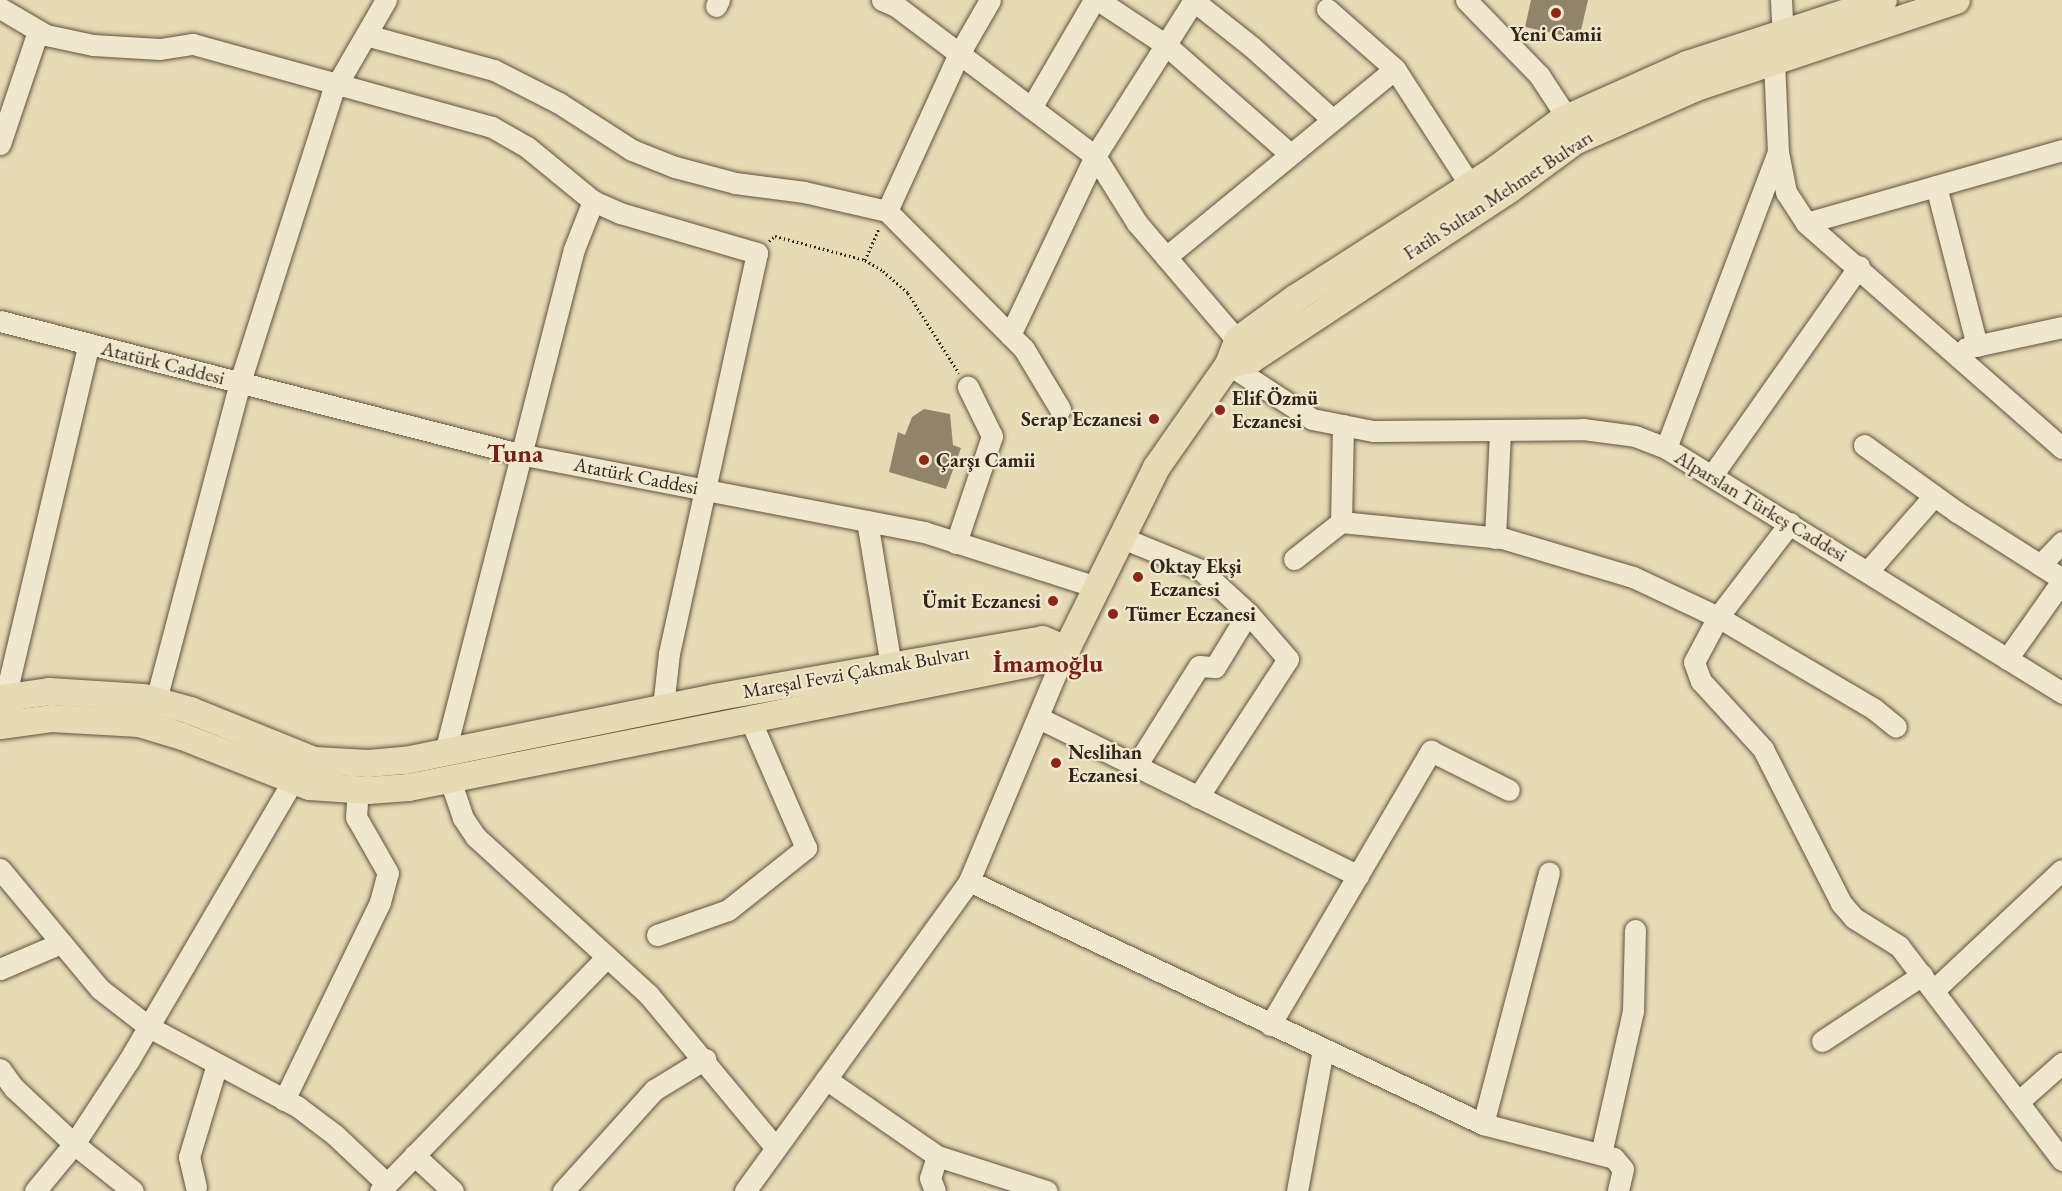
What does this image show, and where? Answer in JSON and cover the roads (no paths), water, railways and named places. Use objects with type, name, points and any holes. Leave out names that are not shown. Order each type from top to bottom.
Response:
[{"type":"main road","name":"Fatih Sultan Mehmet Bulvarı","points":[[1233,352],[1251,359],[1639,83],[1883,0]]},
{"type":"main road","name":"Fatih Sultan Mehmet Bulvarı","points":[[1066,649],[1156,467],[1206,390],[1233,352],[1296,297],[1470,185],[1573,128],[1658,102],[1956,0]]},
{"type":"main road","name":"Mareşal Fevzi Çakmak Bulvarı","points":[[6,724],[51,718],[139,723],[182,736],[309,786],[358,790],[408,787],[447,764],[663,707],[1042,639],[1066,649]]},
{"type":"main road","name":"Mareşal Fevzi Çakmak Bulvarı","points":[[2,698],[49,691],[156,700],[314,760],[368,764],[447,764],[749,717],[1030,663],[1066,649]]},
{"type":"street","points":[[156,700],[240,382],[336,85],[386,0]]},
{"type":"street","points":[[882,0],[959,54],[1095,156]]},
{"type":"street","points":[[887,211],[959,54],[990,0]]},
{"type":"street","points":[[1031,108],[1096,0],[1166,45],[1290,154]]},
{"type":"street","points":[[1010,335],[1095,156],[1194,0],[1252,47],[1332,120]]},
{"type":"street","points":[[1466,0],[1539,75],[1573,128]]},
{"type":"street","points":[[1781,0],[1783,33]]},
{"type":"street","points":[[0,8],[38,31],[93,45],[160,49],[193,45],[492,127],[527,147],[593,201],[621,213],[757,253],[708,490],[669,653],[663,707]]},
{"type":"street","points":[[1327,9],[1395,69],[1470,185]]},
{"type":"street","points":[[0,144],[3,123],[38,31]]},
{"type":"street","points":[[366,35],[494,70],[542,92],[632,150],[675,167],[735,183],[804,192],[887,211],[1024,349],[1060,409]]},
{"type":"street","points":[[1774,62],[1778,152],[1786,192],[1806,223],[1859,266],[1950,351],[2062,448]]},
{"type":"street","points":[[1166,256],[1395,69]]},
{"type":"street","points":[[1806,223],[2062,150]]},
{"type":"street","points":[[1666,448],[1778,152]]},
{"type":"street","name":"Alparslan Türkeş Caddesi","points":[[1095,156],[1137,223],[1166,256],[1233,352],[1312,419],[1373,431],[1583,429],[1635,436],[1666,448],[1713,474],[2062,693]]},
{"type":"street","points":[[1936,186],[1977,346]]},
{"type":"street","points":[[593,201],[574,249],[519,454],[447,764],[463,818],[476,837],[511,865],[606,958],[648,994],[705,1059],[776,1148]]},
{"type":"street","points":[[1713,474],[1859,266]]},
{"type":"street","name":"Atatürk Caddesi","points":[[0,321],[519,454],[867,521],[956,543],[1096,587]]},
{"type":"street","points":[[1950,351],[2062,327]]},
{"type":"street","points":[[6,724],[2,698],[89,344]]},
{"type":"street","points":[[956,543],[992,436],[968,387]]},
{"type":"street","points":[[1341,522],[1343,425]]},
{"type":"street","points":[[1495,538],[1500,430]]},
{"type":"street","points":[[1864,445],[1934,496],[2062,580],[2007,659]]},
{"type":"street","points":[[1868,571],[1934,496]]},
{"type":"street","points":[[867,521],[891,666]]},
{"type":"street","points":[[1294,559],[1341,522],[1495,538],[1633,576],[1718,617],[1874,709],[1896,727]]},
{"type":"street","points":[[1790,523],[1718,617],[1694,662],[1701,681],[1763,749],[1841,903],[1854,918],[1899,946],[2062,1160]]},
{"type":"street","points":[[1124,529],[1201,570],[1248,613],[1288,659],[1198,797]]},
{"type":"street","points":[[2040,565],[2062,542]]},
{"type":"street","points":[[1136,766],[1198,666],[1215,667],[1248,613]]},
{"type":"street","points":[[745,1191],[969,881],[1066,649]]},
{"type":"street","points":[[657,935],[728,910],[806,848],[749,717]]},
{"type":"street","points":[[1039,718],[1358,876]]},
{"type":"street","points":[[1270,1025],[1431,751],[1509,790]]},
{"type":"street","points":[[35,1191],[74,1144],[149,1027],[294,781]]},
{"type":"street","points":[[284,1100],[380,902],[388,873],[356,817],[358,790]]},
{"type":"street","points":[[0,869],[100,989],[149,1027],[284,1100],[335,1135],[383,1187],[606,958]]},
{"type":"street","points":[[1822,1041],[1928,982],[2062,870]]},
{"type":"street","points":[[1483,1124],[1549,872]]},
{"type":"street","points":[[969,881],[1483,1124],[1614,1158],[1623,1169],[1618,1191]]},
{"type":"street","points":[[1601,1154],[1633,1011],[1635,930]]},
{"type":"street","points":[[0,969],[61,944]]},
{"type":"street","points":[[1297,1191],[1323,1050]]},
{"type":"street","points":[[563,1191],[654,1090],[705,1059]]},
{"type":"street","points":[[196,1187],[189,1157],[217,1064]]},
{"type":"street","points":[[2018,1102],[2062,1064]]},
{"type":"street","points":[[0,1069],[15,1088],[74,1144],[133,1191]]},
{"type":"street","points":[[826,1079],[937,1156],[1047,1191]]},
{"type":"street","points":[[414,1155],[453,1191]]},
{"type":"street","points":[[935,1191],[930,1178],[937,1156]]},
{"type":"place","name":"Yeni Camii","points":[[1556,13]]},
{"type":"place","name":"Elif Özmü Eczanesi","points":[[1220,410]]},
{"type":"place","name":"Serap Eczanesi","points":[[1154,419]]},
{"type":"place","name":"Çarşı Camii","points":[[924,460]]},
{"type":"place","name":"Oktay Ekşi Eczanesi","points":[[1138,577]]},
{"type":"place","name":"Ümit Eczanesi","points":[[1053,601]]},
{"type":"place","name":"Tümer Eczanesi","points":[[1113,614]]},
{"type":"place","name":"Neslihan Eczanesi","points":[[1056,763]]},
{"type":"district","name":"Tuna","points":[[515,454]]},
{"type":"district","name":"İmamoğlu","points":[[1048,664]]}]
